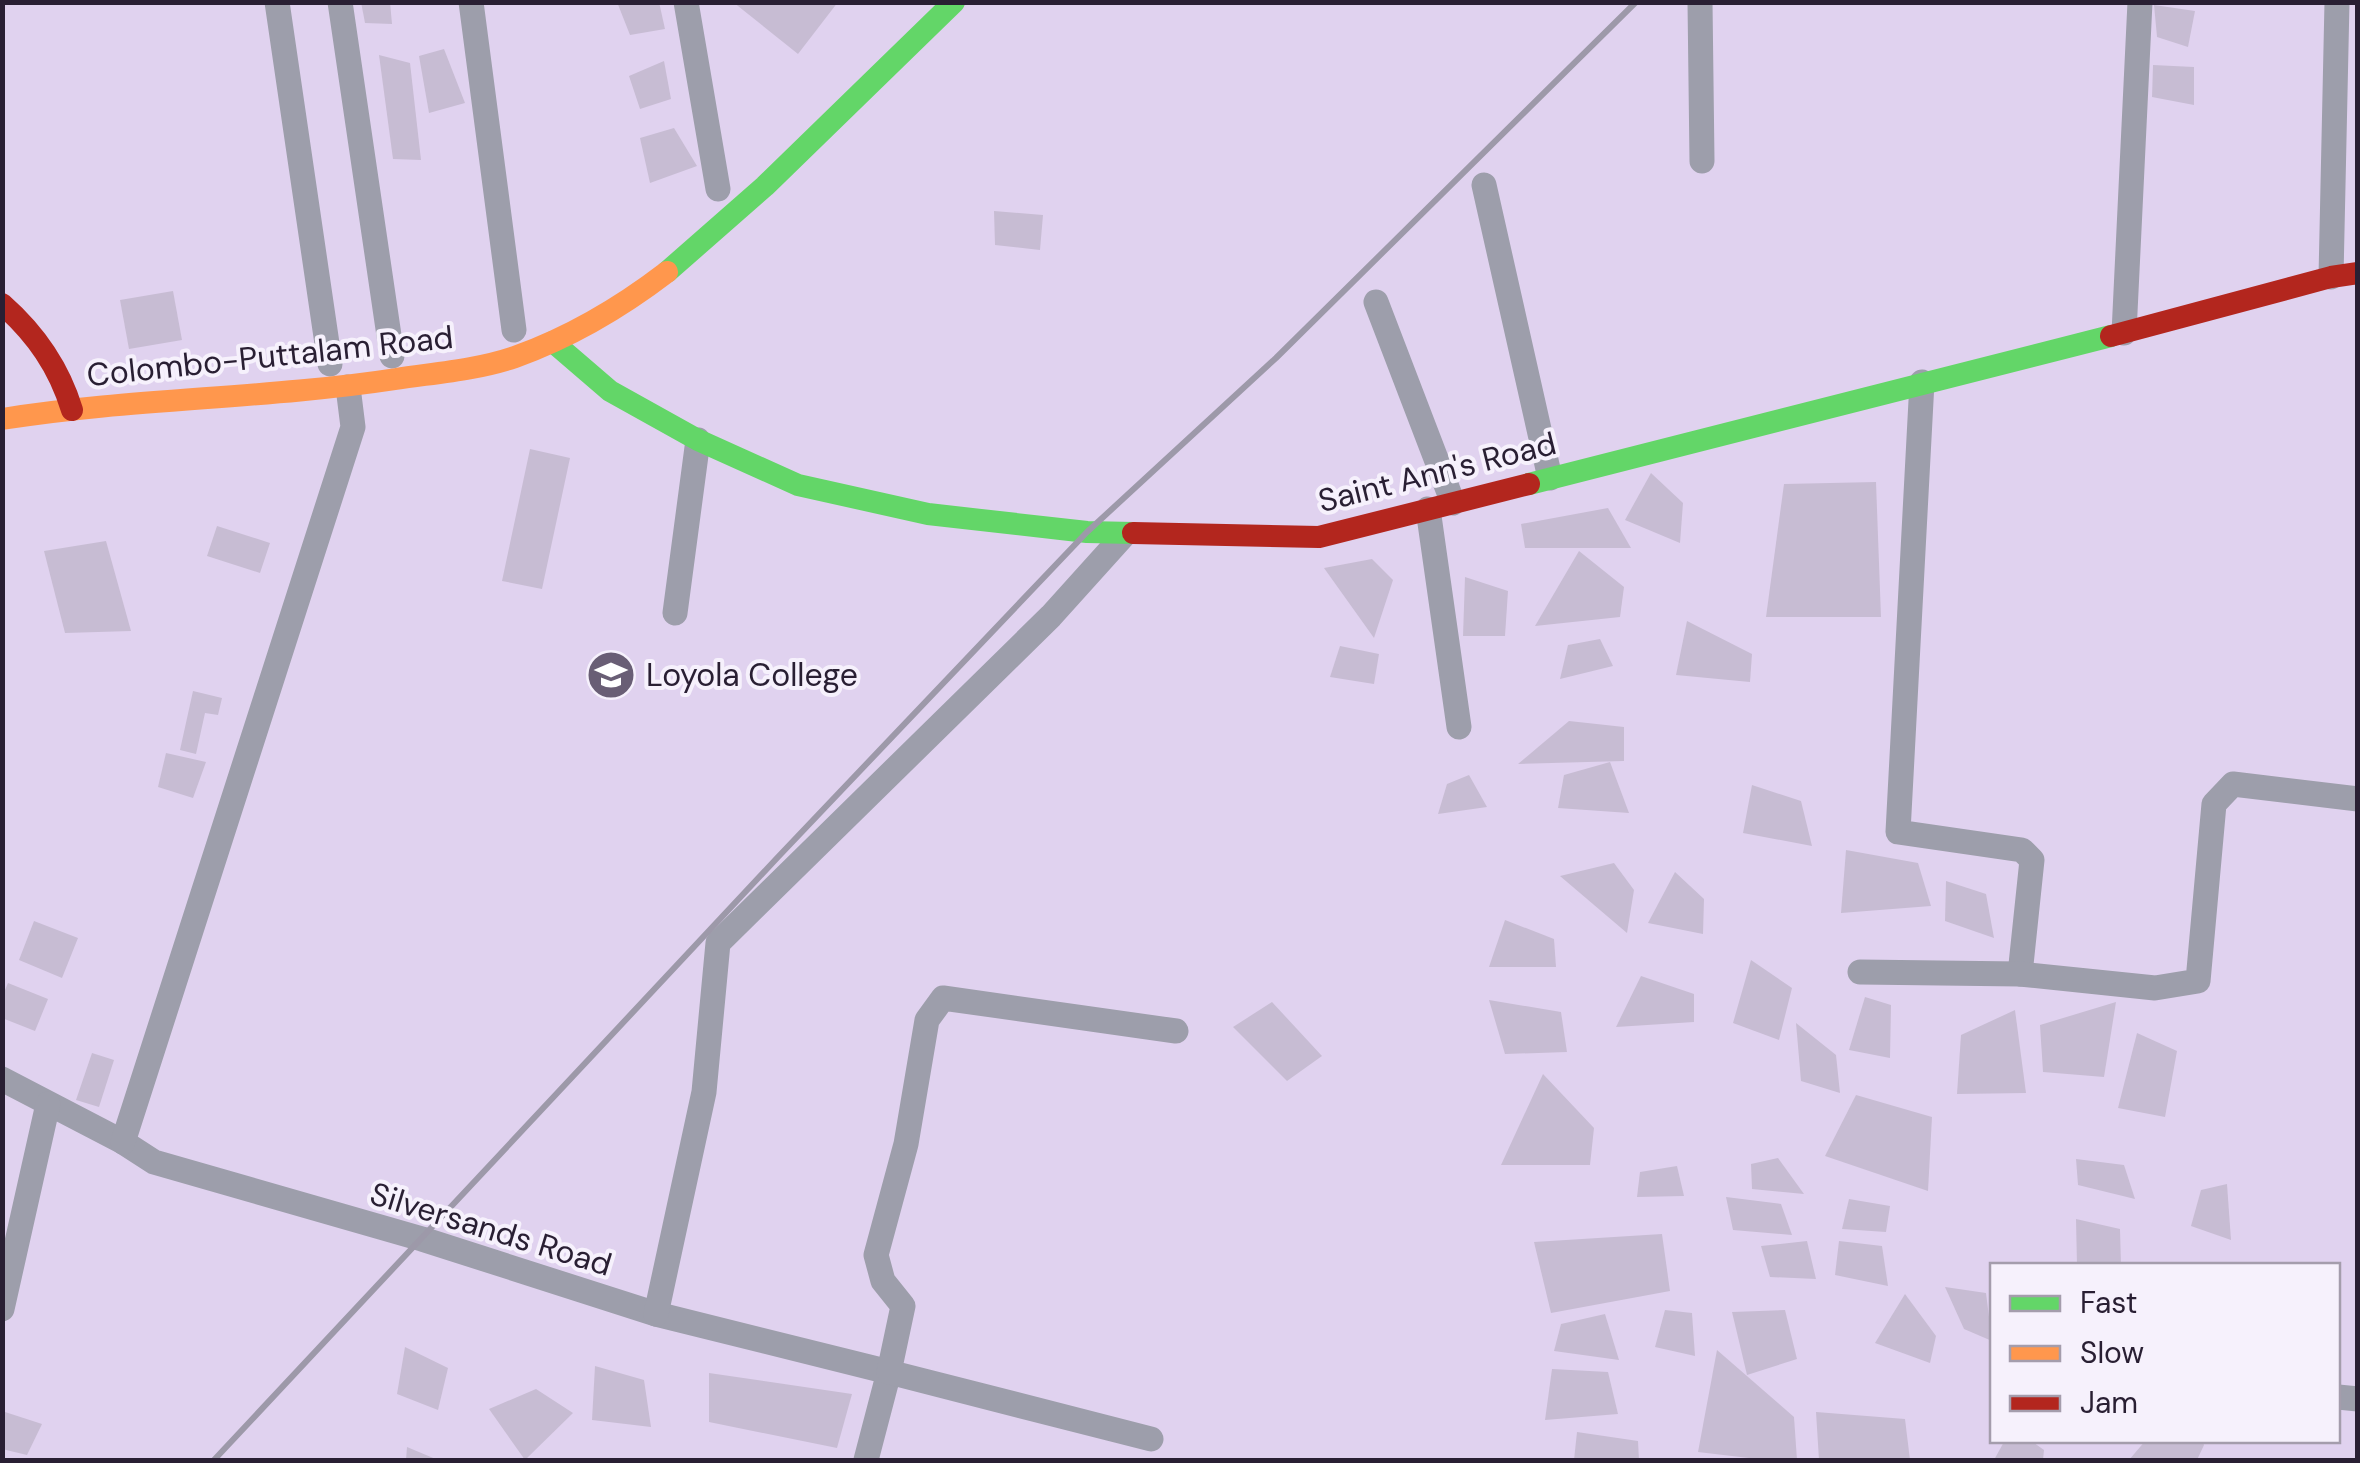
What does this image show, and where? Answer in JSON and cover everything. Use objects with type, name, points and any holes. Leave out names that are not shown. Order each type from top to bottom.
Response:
[{"type":"main road","name":"Colombo-Puttalam Road","points":[[2,404],[348,387],[515,358],[553,342],[601,319],[666,274],[744,206],[954,2]]},
{"type":"main road","name":"Saint Ann's Road","points":[[516,329],[553,342],[610,391],[698,440],[798,485],[928,514],[1124,535],[1319,538],[2358,272]]},
{"type":"main road","points":[[2,304],[44,347],[59,372],[70,403]]},
{"type":"main road","name":"Colombo-Puttalam Road","points":[[2,419],[70,403],[176,386],[421,352]]},
{"type":"street","points":[[277,2],[330,364]]},
{"type":"street","points":[[340,2],[392,356]]},
{"type":"street","points":[[471,2],[516,329]]},
{"type":"street","points":[[686,2],[718,189]]},
{"type":"street","points":[[1700,2],[1702,161]]},
{"type":"street","points":[[2124,333],[2140,2]]},
{"type":"street","points":[[2330,277],[2337,2]]},
{"type":"street","points":[[1484,186],[1550,478]]},
{"type":"street","points":[[1376,302],[1440,506],[1459,728]]},
{"type":"street","points":[[1922,382],[1898,832],[2022,850],[2032,860],[2020,974]]},
{"type":"street","points":[[123,1142],[353,428],[348,387]]},
{"type":"street","points":[[675,614],[698,440]]},
{"type":"street","points":[[656,1314],[704,1092],[718,942],[1051,616],[1124,535]]},
{"type":"street","points":[[1860,972],[2020,974],[2155,988],[2198,981],[2214,804],[2232,784],[2358,799]]},
{"type":"street","points":[[866,1460],[903,1306],[882,1281],[876,1255],[906,1144],[927,1020],[944,998],[1176,1031]]},
{"type":"street","name":"Silversands Road","points":[[2,1079],[154,1162],[422,1239],[656,1314],[1150,1438]]},
{"type":"street","points":[[2,1309],[48,1104]]},
{"type":"building","points":[[361,2],[390,2],[392,24],[365,23]]},
{"type":"building","points":[[617,2],[659,2],[665,29],[630,35]]},
{"type":"building","points":[[733,2],[838,2],[798,54]]},
{"type":"building","points":[[2154,5],[2195,11],[2188,47],[2157,37]]},
{"type":"building","points":[[444,49],[465,103],[429,113],[419,56]]},
{"type":"building","points":[[379,55],[410,63],[421,160],[393,159]]},
{"type":"building","points":[[664,61],[671,99],[640,109],[629,76]]},
{"type":"building","points":[[2153,65],[2194,67],[2194,105],[2152,97]]},
{"type":"building","points":[[674,128],[697,166],[650,183],[640,138]]},
{"type":"building","points":[[994,211],[1043,215],[1040,250],[995,245]]},
{"type":"building","points":[[173,291],[182,340],[129,349],[120,300]]},
{"type":"building","points":[[530,449],[570,458],[542,589],[502,581]]},
{"type":"building","points":[[1651,473],[1683,503],[1680,543],[1625,520]]},
{"type":"building","points":[[1876,482],[1881,617],[1766,617],[1784,484]]},
{"type":"building","points":[[1608,508],[1631,548],[1525,548],[1521,524]]},
{"type":"building","points":[[217,526],[270,543],[260,573],[207,556]]},
{"type":"building","points":[[106,541],[131,631],[65,633],[44,551]]},
{"type":"building","points":[[1579,551],[1624,587],[1620,617],[1535,626]]},
{"type":"building","points":[[1372,559],[1393,580],[1374,638],[1324,568]]},
{"type":"building","points":[[1465,577],[1508,591],[1505,636],[1463,636]]},
{"type":"building","points":[[1687,621],[1752,654],[1750,682],[1676,675]]},
{"type":"building","points":[[1600,639],[1613,666],[1560,679],[1568,645]]},
{"type":"building","points":[[1340,646],[1379,654],[1374,684],[1330,677]]},
{"type":"building","points":[[193,691],[222,698],[218,715],[205,713],[196,754],[180,750]]},
{"type":"building","points":[[1569,721],[1624,727],[1624,761],[1518,764]]},
{"type":"building","points":[[166,753],[206,762],[193,798],[158,787]]},
{"type":"building","points":[[1610,762],[1629,813],[1558,808],[1564,775]]},
{"type":"building","points":[[1469,775],[1487,807],[1438,814],[1447,784]]},
{"type":"building","points":[[1752,785],[1801,801],[1812,846],[1743,833]]},
{"type":"building","points":[[1846,850],[1918,863],[1931,906],[1841,913]]},
{"type":"building","points":[[1614,863],[1634,890],[1627,933],[1560,876]]},
{"type":"building","points":[[1675,872],[1704,899],[1703,934],[1648,923]]},
{"type":"building","points":[[1946,881],[1986,894],[1994,938],[1945,921]]},
{"type":"building","points":[[1505,920],[1554,939],[1556,967],[1489,967]]},
{"type":"building","points":[[34,921],[78,938],[62,978],[19,960]]},
{"type":"building","points":[[1751,960],[1792,988],[1779,1040],[1733,1023]]},
{"type":"building","points":[[1641,976],[1694,994],[1694,1022],[1616,1027]]},
{"type":"building","points":[[8,983],[48,999],[35,1031],[2,1018],[2,997]]},
{"type":"building","points":[[1865,997],[1891,1005],[1890,1058],[1849,1050]]},
{"type":"building","points":[[1489,1000],[1561,1012],[1567,1052],[1505,1054]]},
{"type":"building","points":[[1272,1002],[1322,1056],[1287,1081],[1233,1027]]},
{"type":"building","points":[[2116,1002],[2104,1077],[2043,1072],[2040,1025]]},
{"type":"building","points":[[2015,1010],[2026,1093],[1957,1094],[1961,1035]]},
{"type":"building","points":[[1796,1023],[1836,1055],[1840,1093],[1801,1081]]},
{"type":"building","points":[[2137,1033],[2177,1051],[2165,1117],[2118,1108]]},
{"type":"building","points":[[92,1053],[114,1060],[99,1107],[76,1100]]},
{"type":"building","points":[[1543,1074],[1594,1128],[1590,1165],[1501,1165]]},
{"type":"building","points":[[1856,1095],[1932,1117],[1928,1191],[1825,1156]]},
{"type":"building","points":[[1778,1158],[1804,1194],[1752,1189],[1751,1164]]},
{"type":"building","points":[[2076,1159],[2124,1165],[2135,1199],[2078,1185]]},
{"type":"building","points":[[1677,1166],[1684,1196],[1637,1197],[1640,1172]]},
{"type":"building","points":[[2227,1184],[2231,1240],[2191,1226],[2201,1190]]},
{"type":"building","points":[[1726,1197],[1781,1204],[1792,1235],[1733,1230]]},
{"type":"building","points":[[1849,1199],[1890,1206],[1886,1232],[1842,1229]]},
{"type":"building","points":[[2076,1219],[2120,1229],[2121,1263],[2077,1263]]},
{"type":"building","points":[[1662,1234],[1670,1291],[1551,1313],[1534,1242]]},
{"type":"building","points":[[1807,1241],[1816,1279],[1770,1277],[1761,1246]]},
{"type":"building","points":[[1839,1241],[1882,1246],[1888,1286],[1835,1275]]},
{"type":"building","points":[[1945,1287],[1986,1293],[1990,1340],[1964,1329]]},
{"type":"building","points":[[1905,1294],[1936,1336],[1930,1363],[1875,1343]]},
{"type":"building","points":[[1665,1310],[1692,1313],[1695,1356],[1655,1347]]},
{"type":"building","points":[[1785,1310],[1797,1359],[1747,1375],[1732,1312]]},
{"type":"building","points":[[1605,1314],[1619,1360],[1554,1351],[1561,1324]]},
{"type":"building","points":[[405,1347],[448,1368],[438,1410],[397,1394]]},
{"type":"building","points":[[1717,1350],[1794,1417],[1797,1460],[1698,1452]]},
{"type":"building","points":[[595,1366],[644,1380],[651,1427],[592,1420]]},
{"type":"building","points":[[1552,1369],[1608,1372],[1618,1414],[1545,1420]]},
{"type":"building","points":[[709,1373],[852,1394],[837,1448],[709,1422]]},
{"type":"building","points":[[536,1389],[573,1413],[525,1460],[489,1409]]},
{"type":"building","points":[[2,1411],[42,1424],[27,1455],[2,1449]]},
{"type":"building","points":[[1816,1412],[1905,1419],[1910,1460],[1819,1460]]},
{"type":"building","points":[[1577,1432],[1638,1441],[1639,1460],[1574,1460]]},
{"type":"building","points":[[2003,1443],[2034,1443],[2044,1450],[2043,1460],[1994,1460]]},
{"type":"building","points":[[2143,1443],[2204,1445],[2197,1460],[2129,1460]]},
{"type":"building","points":[[407,1447],[438,1460],[406,1460]]},
{"type":"railway","points":[[214,1460],[1087,532],[1276,358],[1636,2]]},
{"type":"traffic: fast","points":[[667,272],[765,186],[954,2]]},
{"type":"traffic: fast","points":[[1529,484],[2111,336]]},
{"type":"traffic: fast","points":[[553,342],[610,391],[698,440],[798,485],[928,514],[1087,532],[1133,533]]},
{"type":"traffic: slow","points":[[2,419],[347,386],[486,365],[575,331],[667,272]]},
{"type":"traffic: jam","points":[[2111,336],[2358,273]]},
{"type":"traffic: jam","points":[[2,304],[45,352],[72,410]]},
{"type":"traffic: jam","points":[[1133,533],[1319,537],[1529,484]]},
{"type":"place","name":"Loyola College","points":[[611,675]]}]
